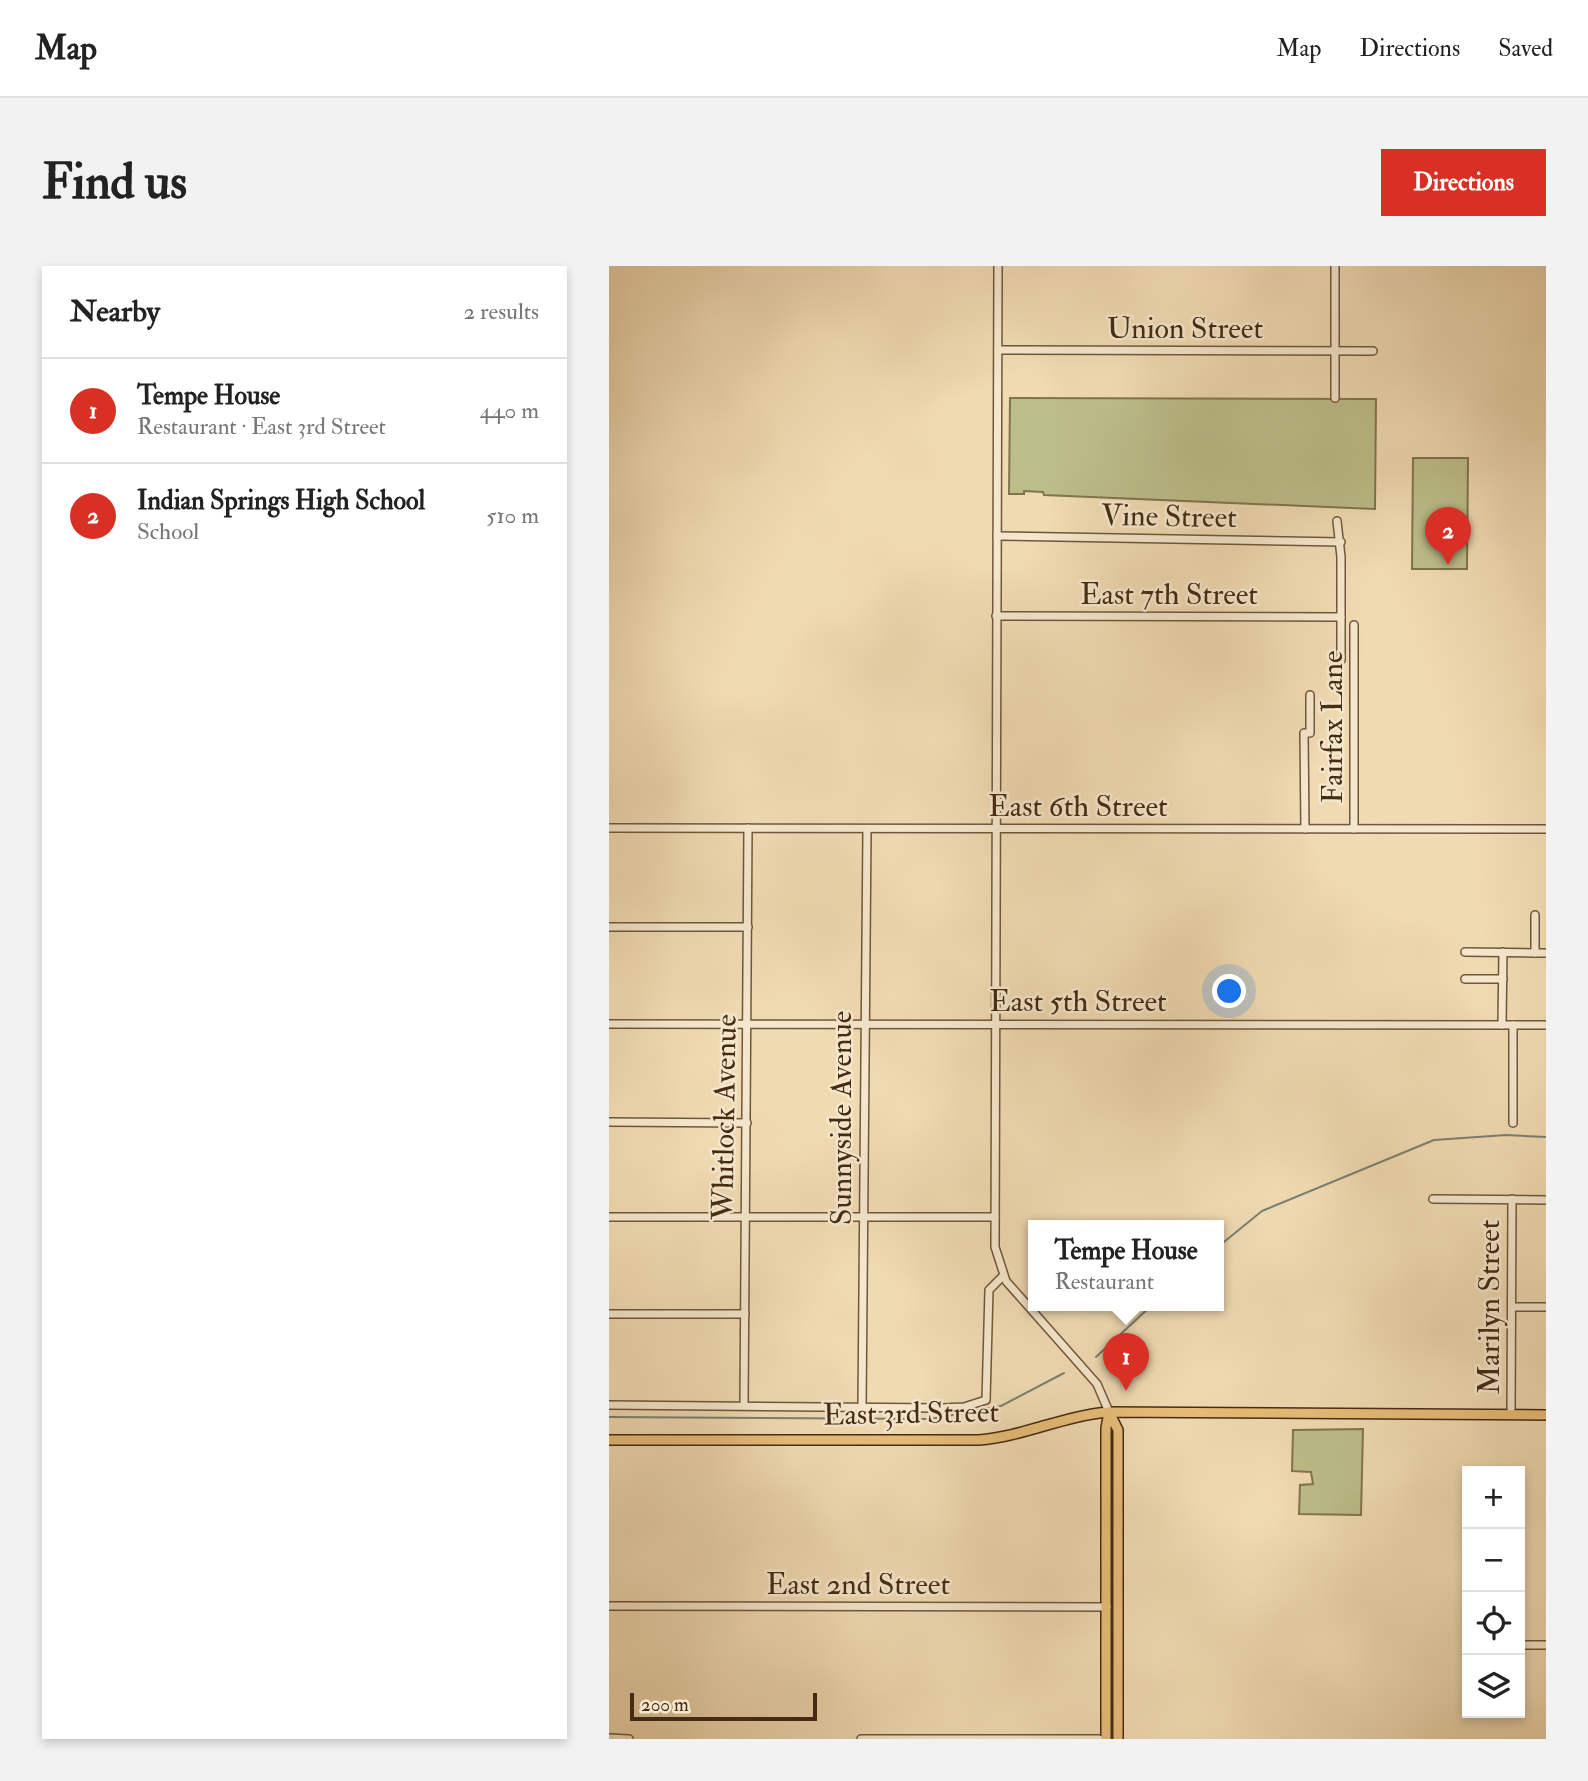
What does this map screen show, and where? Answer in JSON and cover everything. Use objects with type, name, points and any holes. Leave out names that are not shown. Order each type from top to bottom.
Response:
[{"type":"main road","name":"East 3rd Street","points":[[609,1440],[979,1440],[1027,1432],[1076,1415],[1109,1412],[1546,1416]]},
{"type":"main road","points":[[1109,1412],[1118,1430],[1118,1739]]},
{"type":"main road","points":[[1106,1739],[1106,1428],[1109,1412]]},
{"type":"main road","points":[[1107,1607],[1118,1606]]},
{"type":"street","points":[[998,266],[996,1252],[1003,1276],[1028,1306]]},
{"type":"street","points":[[1335,266],[1335,398]]},
{"type":"street","name":"Union Street","points":[[997,350],[1373,351]]},
{"type":"street","name":"Fairfax Lane","points":[[1338,521],[1341,542],[1341,660]]},
{"type":"street","name":"Vine Street","points":[[997,536],[1341,542]]},
{"type":"street","name":"East 7th Street","points":[[996,616],[1341,617]]},
{"type":"street","name":"Fairfax Lane","points":[[1354,625],[1354,829]]},
{"type":"street","name":"Fairfax Lane","points":[[1305,829],[1304,733],[1310,733],[1310,695]]},
{"type":"street","name":"East 6th Street","points":[[609,828],[1546,828]]},
{"type":"street","name":"Whitlock Avenue","points":[[744,1405],[748,828]]},
{"type":"street","name":"Sunnyside Avenue","points":[[862,1408],[867,828]]},
{"type":"street","points":[[1535,915],[1535,953]]},
{"type":"street","points":[[609,928],[748,927]]},
{"type":"street","points":[[1465,952],[1546,953]]},
{"type":"street","points":[[1502,1025],[1503,952]]},
{"type":"street","points":[[1465,979],[1503,979]]},
{"type":"street","name":"East 5th Street","points":[[609,1024],[1546,1025]]},
{"type":"street","points":[[1513,1025],[1513,1123]]},
{"type":"street","points":[[609,1122],[747,1123]]},
{"type":"street","points":[[1433,1199],[1546,1200]]},
{"type":"street","name":"Marilyn Street","points":[[1511,1415],[1512,1199]]},
{"type":"street","points":[[609,1217],[995,1217]]},
{"type":"street","points":[[609,1405],[964,1407],[986,1400],[989,1290],[1003,1276]]},
{"type":"street","points":[[1511,1307],[1546,1307]]},
{"type":"street","points":[[1032,1311],[1097,1384],[1109,1412]]},
{"type":"street","points":[[609,1314],[745,1314]]},
{"type":"street","name":"East 2nd Street","points":[[609,1606],[1107,1607]]},
{"type":"street","points":[[1525,1645],[1546,1645]]},
{"type":"street","points":[[609,1738],[629,1739]]},
{"type":"street","points":[[861,1739],[1099,1739]]},
{"type":"green space","points":[[1010,398],[1376,399],[1375,509],[1044,495],[1043,492],[1024,491],[1024,494],[1009,494]]},
{"type":"green space","points":[[1413,458],[1468,458],[1467,569],[1412,569]]},
{"type":"green space","points":[[1363,1429],[1361,1515],[1299,1514],[1300,1485],[1313,1484],[1311,1472],[1292,1471],[1293,1430]]},
{"type":"waterway","points":[[1224,1242],[1262,1211],[1434,1140],[1506,1135],[1546,1137]]},
{"type":"waterway","points":[[1096,1357],[1146,1311]]},
{"type":"waterway","points":[[609,1417],[931,1419],[1001,1406],[1064,1373]]},
{"type":"place","name":"Indian Springs High School","points":[[1448,565]]},
{"type":"place","name":"Tempe House","points":[[1126,1391]]}]
